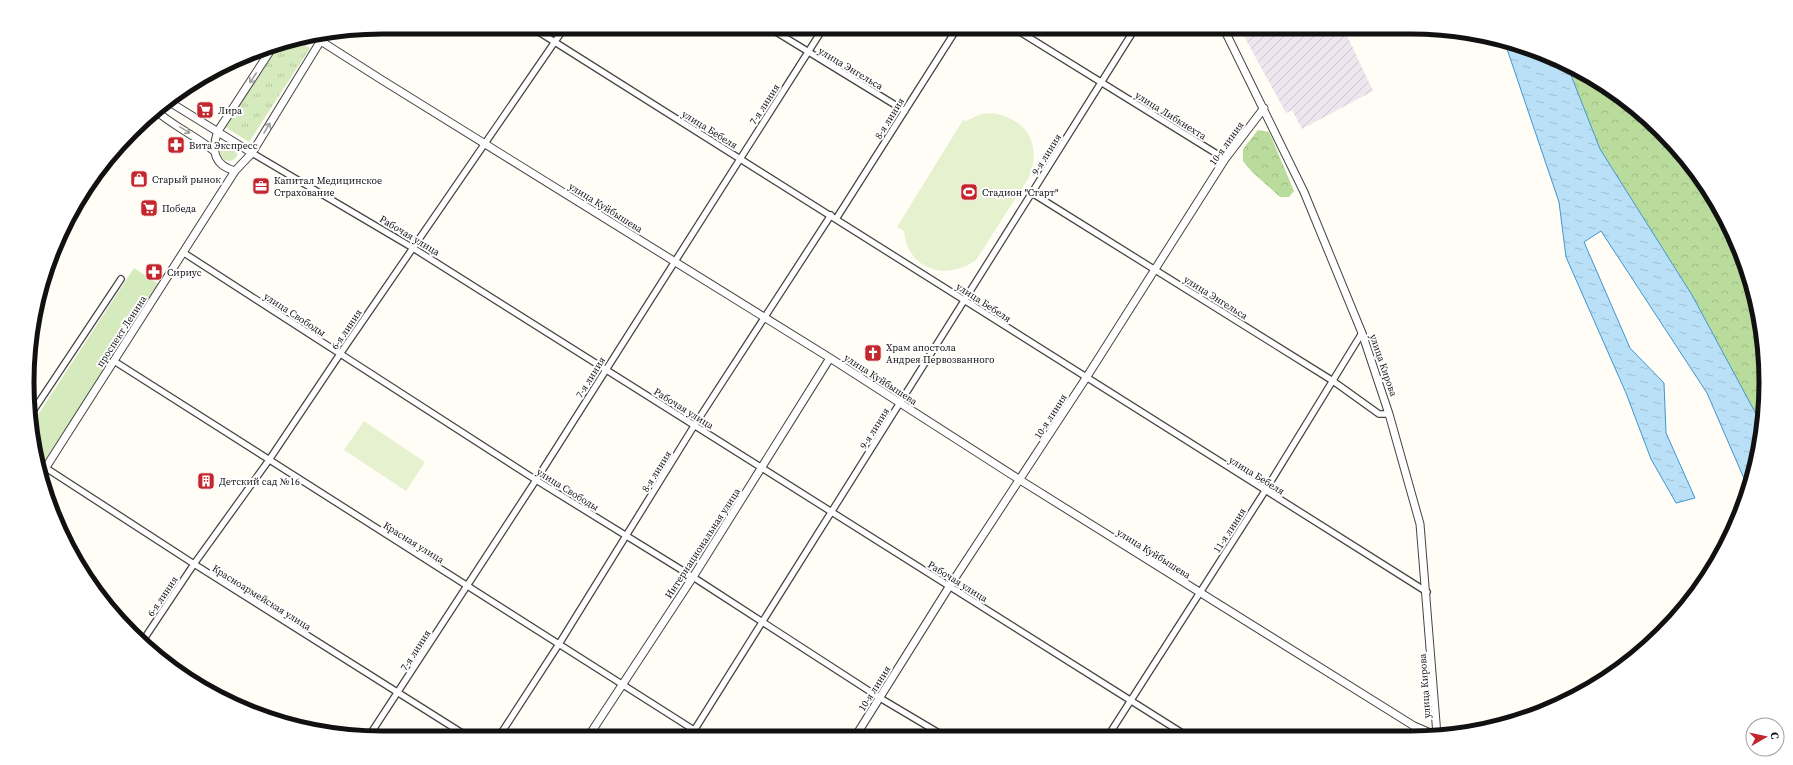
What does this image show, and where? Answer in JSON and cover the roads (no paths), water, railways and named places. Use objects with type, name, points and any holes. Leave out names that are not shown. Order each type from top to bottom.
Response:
[{"type":"street","name":"улица Бебеля","points":[[542,34],[1427,592]]},
{"type":"street","name":"6-я линия","points":[[145,637],[194,564],[269,460],[340,354],[561,34]]},
{"type":"street","name":"улица Энгельса","points":[[779,34],[904,111]]},
{"type":"street","name":"7-я линия","points":[[373,731],[536,480],[820,34]]},
{"type":"street","name":"8-я линия","points":[[836,219],[954,34]]},
{"type":"street","name":"улица Либкнехта","points":[[1023,34],[1225,160]]},
{"type":"street","name":"9-я линия","points":[[694,730],[832,513],[1132,34]]},
{"type":"street","name":"улица Кирова","points":[[1227,34],[1304,192],[1362,333],[1389,414],[1420,524],[1427,592],[1436,730]]},
{"type":"street","name":"проспект Ленина","points":[[46,468],[236,170],[252,153],[319,40]]},
{"type":"street","name":"улица Куйбышева","points":[[323,40],[484,144],[830,358],[1199,593],[1414,726],[1425,730]]},
{"type":"street","points":[[236,170],[226,168],[218,162],[214,151],[215,141],[218,131],[269,52]]},
{"type":"street","name":"Рабочая улица","points":[[173,104],[252,153],[413,248],[1179,731]]},
{"type":"street","name":"10-я линия","points":[[859,731],[949,587],[1086,378],[1225,160],[1264,108]]},
{"type":"street","points":[[161,114],[214,151]]},
{"type":"street","name":"улица Энгельса","points":[[1032,193],[1333,381],[1379,414],[1389,414]]},
{"type":"street","name":"8-я линия","points":[[503,731],[627,536],[694,426],[831,215]]},
{"type":"street","name":"улица Свободы","points":[[184,253],[536,480],[693,577],[880,698],[936,731]]},
{"type":"street","points":[[35,408],[121,279]]},
{"type":"street","name":"11-я линия","points":[[1111,731],[1265,491],[1362,333]]},
{"type":"street","name":"Интернациональная улица","points":[[592,731],[693,577],[830,358]]},
{"type":"street","name":"Красная улица","points":[[114,360],[467,587],[694,730]]},
{"type":"street","name":"Красноармейская улица","points":[[46,468],[194,564],[459,731]]},
{"type":"water","points":[[1507,48],[1523,52],[1570,73],[1600,149],[1692,295],[1757,416],[1752,450],[1745,481],[1707,393],[1601,231],[1584,242],[1630,348],[1664,383],[1666,433],[1695,498],[1676,503],[1651,459],[1626,393],[1566,257],[1559,202]]},
{"type":"place","name":"Лира","points":[[205,110]]},
{"type":"place","name":"Вита Экспресс","points":[[176,145]]},
{"type":"place","name":"Старый рынок","points":[[139,179]]},
{"type":"place","name":"Капитал Медицинское Страхование","points":[[261,186]]},
{"type":"place","name":"Стадион \"Старт\"","points":[[969,192]]},
{"type":"place","name":"Победа","points":[[149,208]]},
{"type":"place","name":"Сириус","points":[[154,272]]},
{"type":"place","name":"Храм апостола Андрея Первозванного","points":[[873,353]]},
{"type":"place","name":"Детский сад №16","points":[[206,481]]}]
